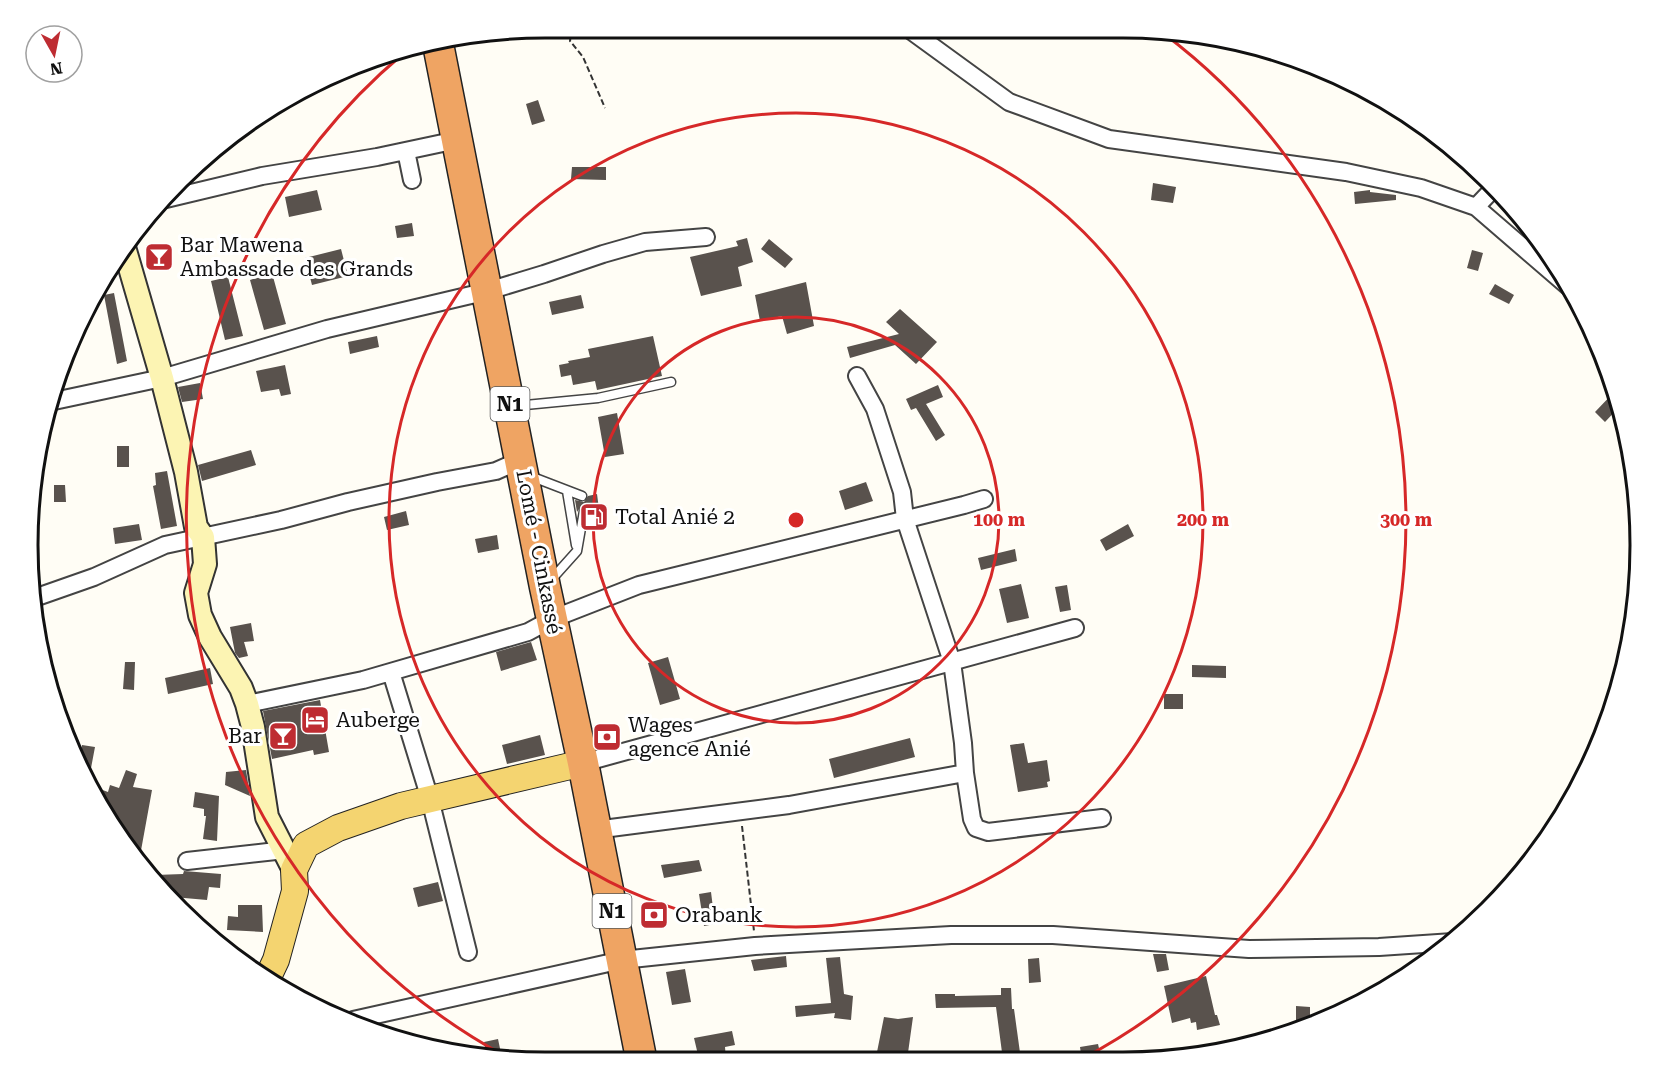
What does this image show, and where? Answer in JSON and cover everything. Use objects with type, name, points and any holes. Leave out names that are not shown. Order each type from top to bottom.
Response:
[{"type":"highway","name":"Lomé - Cinkassé","points":[[439,49],[640,1052]]},
{"type":"main road","points":[[271,971],[295,891],[290,860],[306,845],[338,828],[401,806],[583,764]]},
{"type":"street","points":[[921,38],[1009,102],[1109,139],[1346,172],[1421,188],[1476,207],[1550,271]]},
{"type":"street","points":[[176,197],[261,176],[457,140]]},
{"type":"street","points":[[406,151],[412,180]]},
{"type":"street","points":[[1476,207],[1489,194]]},
{"type":"street","points":[[59,400],[162,378],[327,329],[488,291],[645,242],[706,237]]},
{"type":"street","points":[[127,257],[162,378],[186,472],[192,512],[196,526],[203,537],[205,564],[196,592],[200,615],[210,637],[241,688],[247,704],[253,727],[267,817],[290,860],[187,861]]},
{"type":"street","points":[[857,376],[875,409],[902,492],[905,519],[926,590],[952,662],[965,773],[972,819],[976,828],[988,831],[1102,818]]},
{"type":"street","points":[[41,596],[94,577],[165,545],[281,520],[348,502],[523,467]]},
{"type":"street","points":[[247,704],[363,680],[528,632],[552,619],[639,585],[984,499]]},
{"type":"street","points":[[583,764],[1075,628]]},
{"type":"street","points":[[391,672],[430,800],[468,952]]},
{"type":"street","points":[[596,830],[789,806],[965,773]]},
{"type":"street","points":[[363,1018],[622,960],[755,946],[951,935],[1053,935],[1249,948],[1379,947],[1437,943]]},
{"type":"lane","points":[[511,406],[598,398],[671,382]]},
{"type":"lane","points":[[523,467],[567,491],[582,496]]},
{"type":"lane","points":[[567,491],[577,551]]},
{"type":"lane","points":[[545,587],[577,551],[584,511]]},
{"type":"path","points":[[570,38],[570,41],[584,57],[605,108]]},
{"type":"path","points":[[740,812],[755,946]]},
{"type":"building","points":[[538,100],[545,121],[532,125],[526,104]]},
{"type":"building","points":[[572,167],[606,167],[606,180],[571,179]]},
{"type":"building","points":[[1153,183],[1176,187],[1173,203],[1151,200]]},
{"type":"building","points":[[317,190],[322,210],[289,217],[285,197]]},
{"type":"building","points":[[1370,190],[1370,192],[1396,195],[1396,200],[1355,204],[1354,192]]},
{"type":"building","points":[[412,223],[414,236],[397,238],[395,226]]},
{"type":"building","points":[[747,238],[753,262],[738,267],[742,286],[701,296],[690,257],[738,246],[736,241]]},
{"type":"building","points":[[769,239],[793,259],[785,268],[761,249]]},
{"type":"building","points":[[341,249],[348,276],[312,285],[305,258]]},
{"type":"building","points":[[1472,250],[1483,253],[1478,271],[1467,268]]},
{"type":"building","points":[[272,273],[286,324],[264,330],[250,280]]},
{"type":"building","points":[[228,277],[243,336],[225,340],[211,281]]},
{"type":"building","points":[[806,282],[814,326],[787,334],[782,316],[760,321],[755,295]]},
{"type":"building","points":[[1495,284],[1514,295],[1509,304],[1489,294]]},
{"type":"building","points":[[114,293],[127,361],[117,364],[104,295]]},
{"type":"building","points":[[581,295],[584,308],[552,315],[549,302]]},
{"type":"building","points":[[900,309],[937,342],[916,364],[895,345],[850,358],[847,347],[899,334],[886,322]]},
{"type":"building","points":[[377,336],[379,347],[350,354],[348,342]]},
{"type":"building","points":[[653,336],[662,376],[597,390],[595,381],[573,385],[571,375],[561,377],[559,365],[590,357],[588,349]]},
{"type":"building","points":[[285,365],[291,394],[281,396],[279,389],[261,392],[256,371]]},
{"type":"building","points":[[200,383],[203,399],[182,402],[178,387]]},
{"type":"building","points":[[938,385],[943,397],[926,404],[945,435],[936,441],[916,408],[911,410],[906,399]]},
{"type":"building","points":[[1609,398],[1613,413],[1605,422],[1595,412]]},
{"type":"building","points":[[617,413],[624,454],[605,457],[598,417]]},
{"type":"building","points":[[117,446],[129,446],[129,467],[117,467]]},
{"type":"building","points":[[251,450],[256,465],[202,481],[198,465]]},
{"type":"building","points":[[167,471],[177,526],[161,529],[153,486],[156,485],[155,473]]},
{"type":"building","points":[[866,482],[873,501],[845,510],[839,491]]},
{"type":"building","points":[[54,485],[65,485],[66,502],[54,502]]},
{"type":"building","points":[[597,494],[599,509],[590,510],[588,506],[582,505],[577,512],[575,500],[584,502],[588,496]]},
{"type":"building","points":[[406,511],[409,525],[387,530],[384,517]]},
{"type":"building","points":[[139,524],[142,540],[115,544],[113,528]]},
{"type":"building","points":[[1128,524],[1134,536],[1106,551],[1100,540]]},
{"type":"building","points":[[497,535],[499,549],[478,553],[475,539]]},
{"type":"building","points":[[1015,549],[1017,561],[981,570],[978,558]]},
{"type":"building","points":[[1021,584],[1029,618],[1007,623],[999,589]]},
{"type":"building","points":[[1067,585],[1071,610],[1060,612],[1055,587]]},
{"type":"building","points":[[251,623],[254,641],[244,642],[248,656],[239,658],[235,653],[230,627]]},
{"type":"building","points":[[531,642],[537,660],[501,671],[496,652]]},
{"type":"building","points":[[668,657],[680,699],[660,705],[648,663]]},
{"type":"building","points":[[125,662],[135,662],[134,690],[123,689]]},
{"type":"building","points":[[1192,665],[1226,666],[1226,678],[1192,677]]},
{"type":"building","points":[[210,668],[213,684],[168,694],[165,678]]},
{"type":"building","points":[[1164,694],[1183,694],[1183,709],[1164,709]]},
{"type":"building","points":[[320,700],[329,752],[314,755],[313,750],[272,759],[263,711]]},
{"type":"building","points":[[540,735],[545,755],[507,764],[502,745]]},
{"type":"building","points":[[910,738],[915,757],[834,778],[829,759]]},
{"type":"building","points":[[1024,743],[1028,763],[1047,760],[1050,781],[1047,782],[1048,787],[1018,792],[1010,745]]},
{"type":"building","points":[[82,745],[95,747],[91,770],[90,769],[81,750]]},
{"type":"building","points":[[126,770],[137,774],[133,787],[152,790],[141,851],[100,789],[108,792],[110,785],[119,788]]},
{"type":"building","points":[[246,770],[250,796],[225,785],[226,772]]},
{"type":"building","points":[[195,792],[219,796],[217,841],[203,839],[206,816],[204,816],[204,809],[193,807]]},
{"type":"building","points":[[699,860],[702,871],[664,878],[661,865]]},
{"type":"building","points":[[184,871],[221,874],[220,888],[209,887],[207,900],[181,898],[160,875],[183,874]]},
{"type":"building","points":[[438,882],[443,901],[418,907],[413,888]]},
{"type":"building","points":[[711,892],[715,924],[704,926],[699,894]]},
{"type":"building","points":[[238,905],[262,905],[263,932],[227,930],[228,916],[238,917]]},
{"type":"building","points":[[1153,954],[1166,954],[1169,970],[1157,972]]},
{"type":"building","points":[[786,956],[787,967],[754,971],[751,960]]},
{"type":"building","points":[[840,957],[844,994],[853,996],[851,1020],[834,1018],[835,1013],[796,1017],[795,1006],[831,1003],[826,958]]},
{"type":"building","points":[[1039,958],[1041,982],[1029,983],[1028,959]]},
{"type":"building","points":[[685,969],[691,1002],[672,1005],[666,972]]},
{"type":"building","points":[[1206,976],[1215,1015],[1220,1025],[1197,1030],[1196,1022],[1191,1023],[1190,1018],[1172,1023],[1164,986]]},
{"type":"building","points":[[1001,988],[1011,988],[1012,1009],[1014,1009],[1020,1052],[1002,1052],[996,1007],[936,1008],[935,994],[1001,995]]},
{"type":"building","points":[[1296,1006],[1310,1007],[1310,1016],[1296,1020]]},
{"type":"building","points":[[884,1017],[898,1019],[913,1017],[908,1052],[877,1052]]},
{"type":"building","points":[[732,1031],[735,1045],[725,1047],[725,1052],[697,1052],[694,1038]]},
{"type":"building","points":[[498,1039],[500,1049],[485,1048],[484,1042]]},
{"type":"building","points":[[1098,1044],[1100,1052],[1081,1052],[1080,1047]]},
{"type":"place","name":"Bar Mawena Ambassade des Grands","points":[[159,257]]},
{"type":"place","name":"Total Anié 2","points":[[594,517]]},
{"type":"place","name":"Auberge","points":[[315,720]]},
{"type":"place","name":"Bar","points":[[283,736]]},
{"type":"place","name":"Wages agence Anié","points":[[607,737]]},
{"type":"place","name":"Orabank","points":[[654,915]]}]
